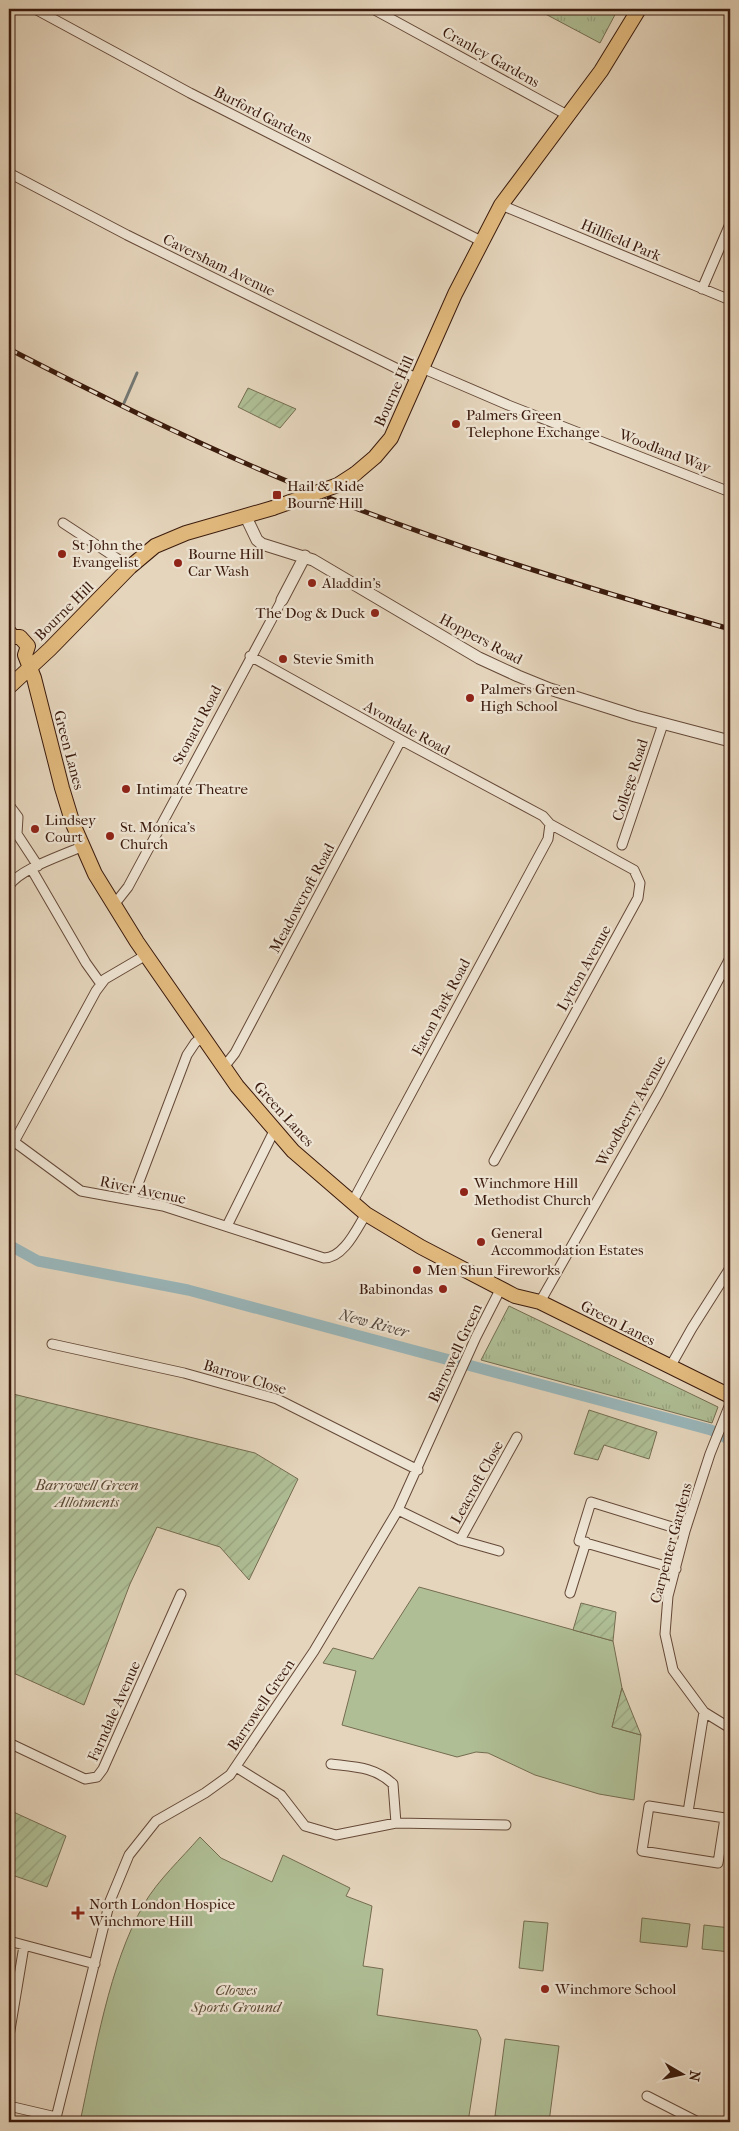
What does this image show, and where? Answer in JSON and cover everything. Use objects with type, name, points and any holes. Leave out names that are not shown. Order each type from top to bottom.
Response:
[{"type":"main road","name":"Bourne Hill","points":[[9,687],[27,661],[50,649],[130,567],[155,546],[186,533],[273,508],[338,485],[375,457],[391,438],[454,294],[501,205],[601,71],[639,9]]},
{"type":"main road","name":"Green Lanes","points":[[11,635],[15,651],[27,661],[56,770],[82,846],[113,906],[202,1037],[274,1131],[293,1151],[366,1214],[421,1247],[515,1296],[540,1302],[730,1396]]},
{"type":"street","name":"Burford Gardens","points":[[35,9],[190,93],[481,242]]},
{"type":"street","name":"Cranley Gardens","points":[[373,9],[569,116]]},
{"type":"street","name":"Caversham Avenue","points":[[9,173],[127,235],[420,373]]},
{"type":"street","name":"Hillfield Park","points":[[501,205],[730,300]]},
{"type":"street","points":[[702,289],[730,224]]},
{"type":"street","name":"Woodland Way","points":[[420,373],[730,492]]},
{"type":"street","name":"Hoppers Road","points":[[245,515],[257,540],[262,544],[305,556],[479,658],[550,689],[663,724],[730,740]]},
{"type":"street","points":[[63,523],[130,567]]},
{"type":"street","name":"Stonard Road","points":[[113,906],[128,888],[305,556]]},
{"type":"street","name":"Avondale Road","points":[[250,656],[543,816],[550,824]]},
{"type":"street","name":"College Road","points":[[622,844],[663,724]]},
{"type":"street","name":"Meadowcroft Road","points":[[224,1067],[235,1053],[401,740]]},
{"type":"street","points":[[9,805],[18,817],[17,834],[86,963],[101,984]]},
{"type":"street","name":"Lytton Avenue","points":[[494,1161],[639,896],[639,880],[634,870],[550,824]]},
{"type":"street","name":"Eaton Park Road","points":[[352,1201],[548,839],[550,824]]},
{"type":"street","points":[[9,886],[12,882],[35,868],[82,846]]},
{"type":"street","points":[[12,1140],[101,984],[114,972],[146,955]]},
{"type":"street","name":"Woodberry Avenue","points":[[540,1302],[659,1092],[730,958]]},
{"type":"street","points":[[132,1200],[187,1055],[195,1043],[202,1037]]},
{"type":"street","points":[[227,1226],[274,1131]]},
{"type":"street","name":"River Avenue","points":[[12,1140],[81,1191],[163,1206],[318,1257],[331,1258],[344,1247],[366,1214]]},
{"type":"street","points":[[670,1367],[730,1268]]},
{"type":"street","name":"Barrowell Green","points":[[55,2120],[96,1964],[110,1901],[119,1875],[140,1839],[156,1821],[224,1780],[236,1766],[317,1646],[398,1510],[500,1288]]},
{"type":"street","name":"Barrow Close","points":[[52,1344],[184,1373],[277,1399],[418,1470]]},
{"type":"street","name":"Carpenter Gardens","points":[[730,1404],[710,1454],[686,1531],[668,1596],[666,1634],[673,1670],[704,1712],[730,1728]]},
{"type":"street","name":"Leacroft Close","points":[[460,1540],[517,1437]]},
{"type":"street","points":[[676,1569],[580,1540],[591,1502],[686,1531]]},
{"type":"street","points":[[398,1510],[460,1540],[499,1551]]},
{"type":"street","points":[[570,1593],[586,1542]]},
{"type":"street","name":"Farndale Avenue","points":[[9,1743],[85,1779],[97,1777],[103,1769],[181,1594]]},
{"type":"street","points":[[688,1812],[704,1712]]},
{"type":"street","points":[[331,1764],[381,1773],[393,1784],[396,1823]]},
{"type":"street","points":[[236,1766],[281,1795],[305,1826],[336,1834],[396,1823],[506,1826]]},
{"type":"street","points":[[649,1806],[688,1812],[725,1818],[718,1863],[642,1851],[649,1806]]},
{"type":"street","points":[[9,1941],[96,1964]]},
{"type":"street","points":[[9,2036],[24,1946]]},
{"type":"street","points":[[647,2096],[698,2122]]},
{"type":"street","points":[[9,2106],[55,2120]]},
{"type":"green space","points":[[536,9],[618,9],[600,43]]},
{"type":"green space","points":[[248,388],[296,409],[280,428],[238,407]]},
{"type":"green space","points":[[509,1306],[718,1407],[712,1423],[481,1360]]},
{"type":"green space","name":"Barrowell Green Allotments","points":[[9,1393],[255,1453],[298,1479],[249,1580],[220,1547],[157,1527],[130,1584],[84,1705],[9,1671]]},
{"type":"green space","points":[[589,1410],[657,1432],[649,1459],[604,1445],[598,1460],[574,1454]]},
{"type":"green space","points":[[419,1587],[613,1641],[622,1688],[612,1727],[641,1735],[634,1800],[599,1794],[535,1775],[488,1753],[476,1752],[457,1757],[342,1725],[356,1671],[323,1663],[333,1648],[373,1659]]},
{"type":"green space","points":[[581,1603],[616,1612],[613,1641],[573,1630]]},
{"type":"green space","points":[[622,1688],[641,1735],[612,1727]]},
{"type":"green space","points":[[9,1810],[66,1836],[47,1887],[9,1874]]},
{"type":"green space","name":"Clowes Sports Ground","points":[[200,1837],[221,1858],[272,1882],[283,1855],[350,1888],[346,1896],[372,1906],[363,1966],[383,1969],[377,2015],[477,2030],[481,2039],[468,2122],[80,2122],[105,2010],[121,1954],[144,1904],[156,1886]]},
{"type":"green space","points":[[642,1918],[690,1924],[687,1947],[640,1942]]},
{"type":"green space","points":[[524,1921],[548,1923],[543,1971],[519,1968]]},
{"type":"green space","points":[[704,1925],[730,1928],[730,1952],[702,1949]]},
{"type":"green space","points":[[505,2039],[559,2046],[549,2122],[495,2116]]},
{"type":"waterway","points":[[124,403],[137,373]]},
{"type":"waterway","name":"New River","points":[[9,1245],[38,1261],[188,1290],[711,1430],[730,1440]]},
{"type":"railway","points":[[9,349],[186,436],[258,469],[347,505],[510,562],[730,629]]},
{"type":"place","name":"Palmers Green Telephone Exchange","points":[[456,424]]},
{"type":"place","name":"Hail & Ride Bourne Hill","points":[[277,495]]},
{"type":"place","name":"St John the Evangelist","points":[[62,554]]},
{"type":"place","name":"Bourne Hill Car Wash","points":[[178,563]]},
{"type":"place","name":"Aladdin's","points":[[312,583]]},
{"type":"place","name":"The Dog & Duck","points":[[375,613]]},
{"type":"place","name":"Stevie Smith","points":[[283,659]]},
{"type":"place","name":"Palmers Green High School","points":[[470,698]]},
{"type":"place","name":"Intimate Theatre","points":[[126,789]]},
{"type":"place","name":"Lindsey Court","points":[[35,829]]},
{"type":"place","name":"St. Monica’s Church","points":[[110,836]]},
{"type":"place","name":"Winchmore Hill Methodist Church","points":[[464,1192]]},
{"type":"place","name":"General Accommodation Estates","points":[[481,1242]]},
{"type":"place","name":"Men Shun Fireworks","points":[[417,1270]]},
{"type":"place","name":"Babinondas","points":[[443,1289]]},
{"type":"place","name":"North London Hospice Winchmore Hill","points":[[78,1913]]},
{"type":"place","name":"Winchmore School","points":[[545,1989]]}]
